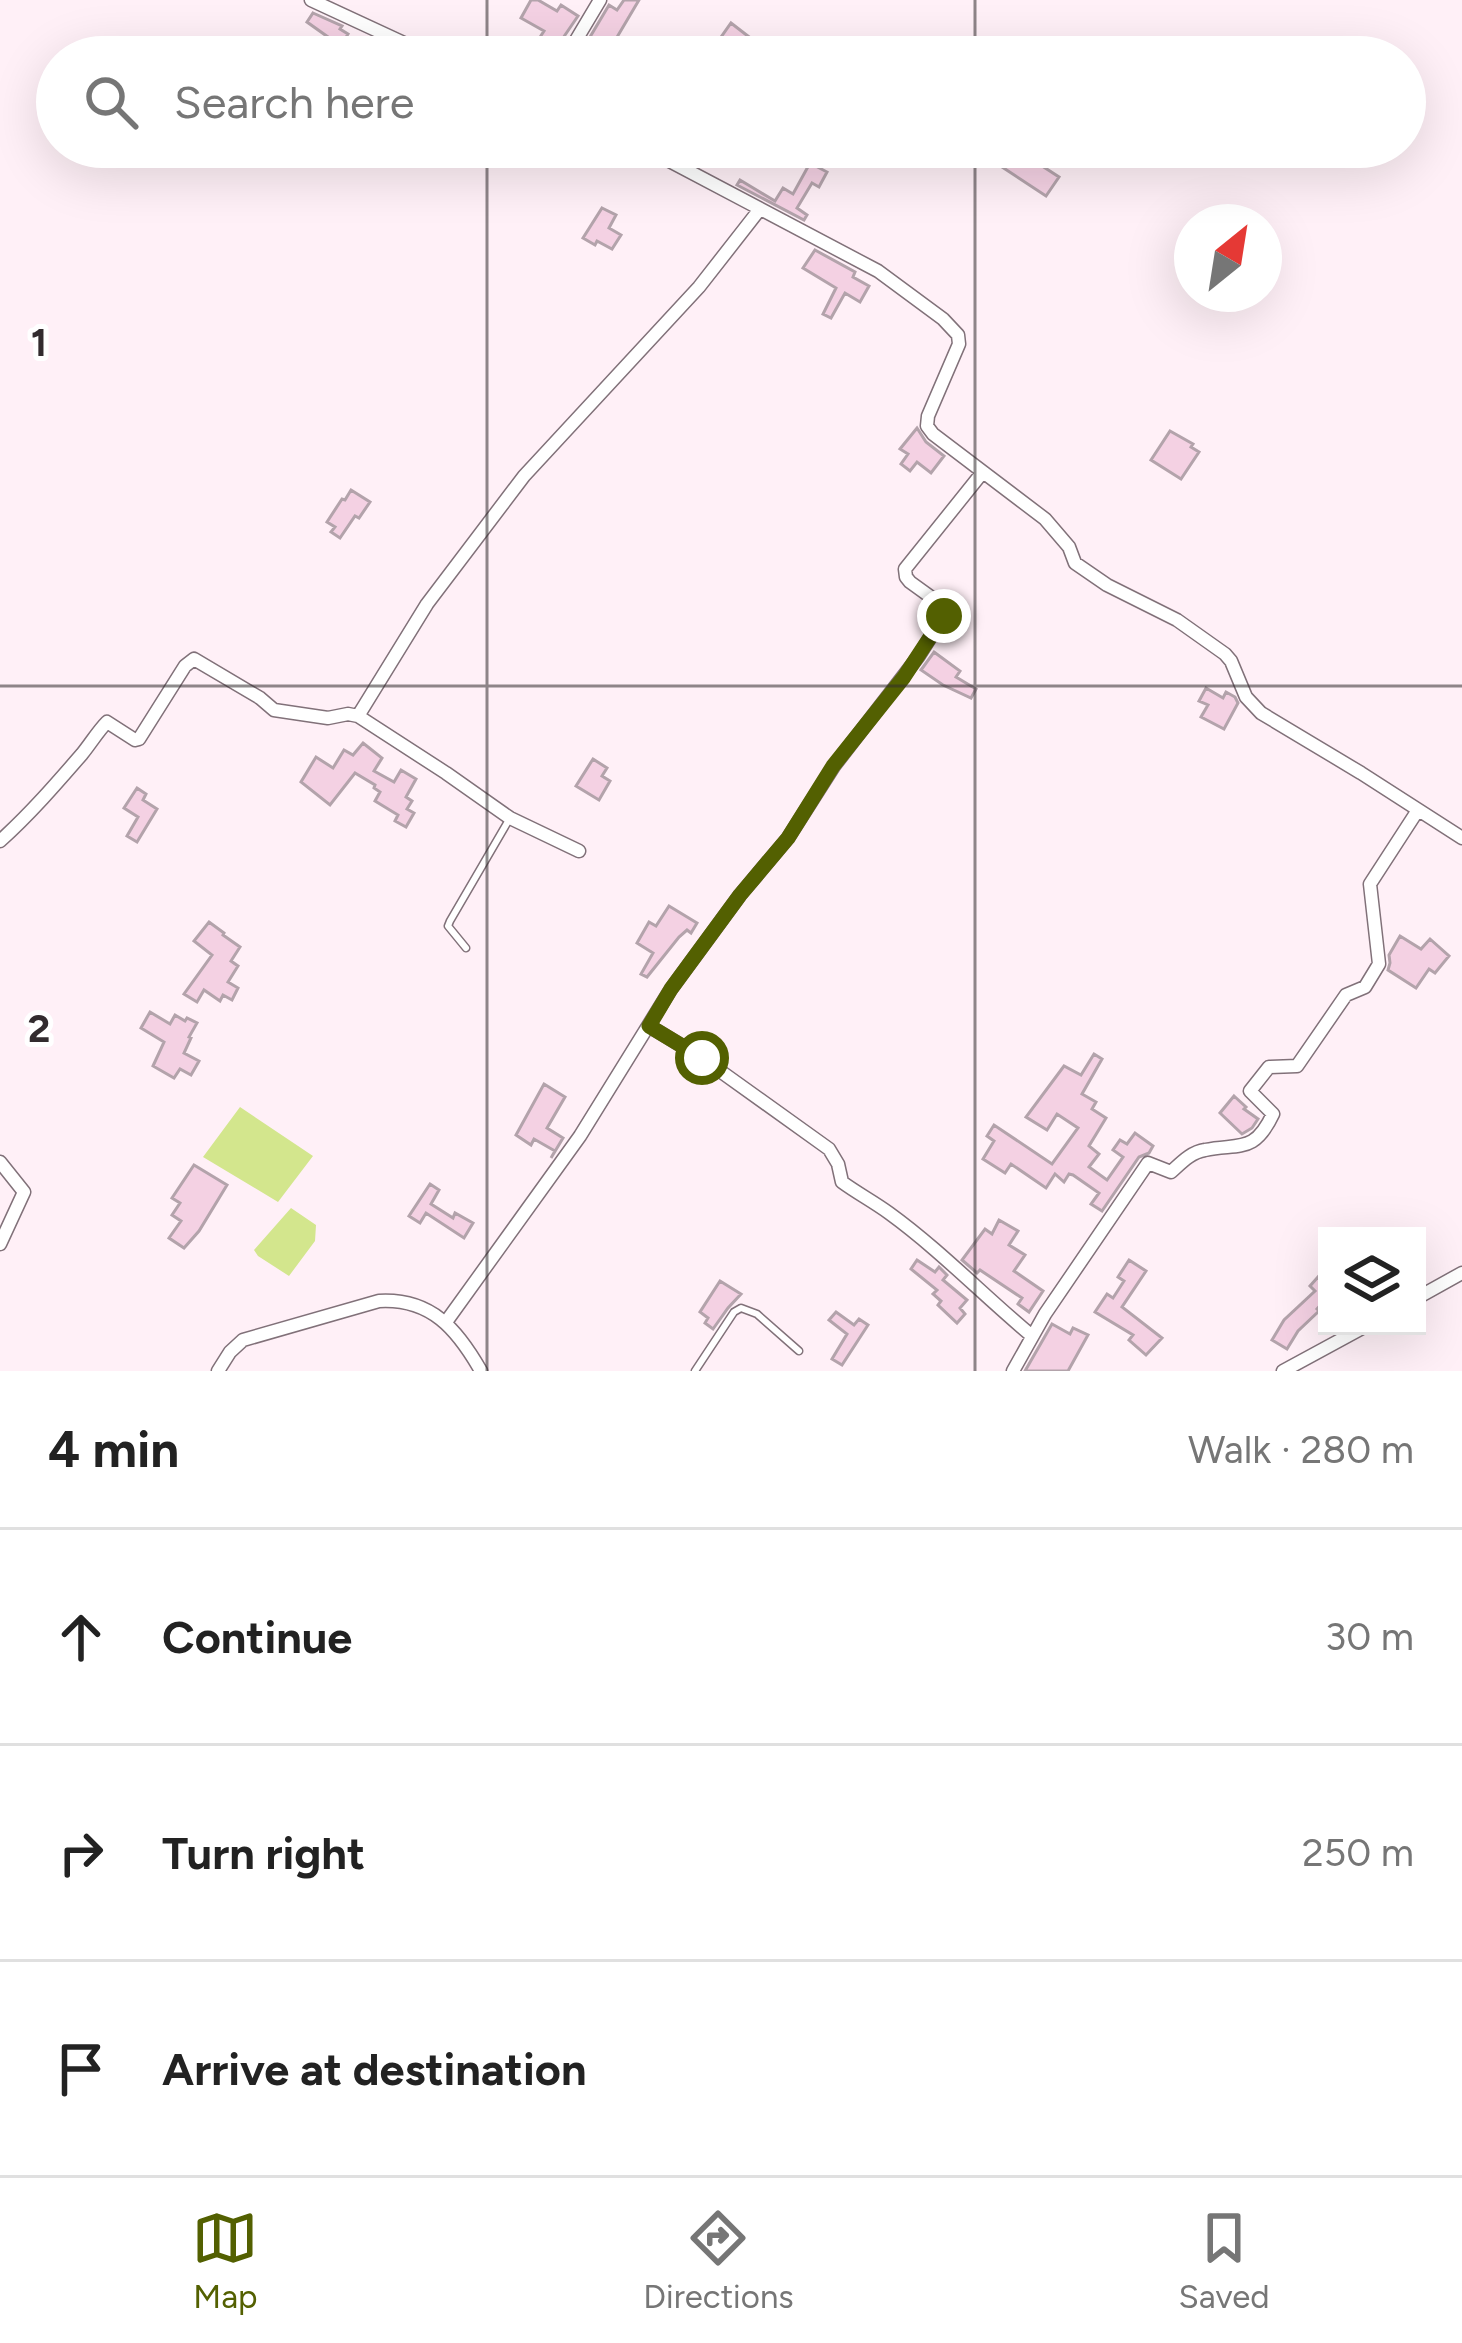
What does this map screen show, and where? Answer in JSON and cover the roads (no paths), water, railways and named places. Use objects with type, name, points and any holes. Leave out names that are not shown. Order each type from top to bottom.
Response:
[{"type":"street","points":[[311,0],[389,36]]},
{"type":"street","points":[[579,36],[600,0]]},
{"type":"street","points":[[683,168],[878,271],[943,319],[958,335],[958,344],[932,403],[927,426],[933,434],[1045,519],[1069,547],[1075,563],[1177,620],[1225,654],[1246,697],[1261,713],[1462,838]]},
{"type":"street","points":[[358,716],[427,604],[524,476],[699,287],[760,209]]},
{"type":"street","points":[[446,1322],[580,1136],[671,989],[788,838],[833,766],[904,677],[942,620],[946,608],[910,582],[905,569],[982,472]]},
{"type":"street","points":[[0,841],[42,801],[103,724],[139,739],[194,659],[274,710],[328,718],[358,716],[510,818],[579,851]]},
{"type":"street","points":[[1013,1371],[1066,1282],[1148,1163],[1171,1172],[1203,1150],[1250,1144],[1266,1128],[1273,1114],[1250,1090],[1258,1078],[1269,1067],[1297,1066],[1346,995],[1365,987],[1379,964],[1370,884],[1418,810]]},
{"type":"street","points":[[649,1026],[829,1149],[842,1182],[886,1210],[1032,1336]]},
{"type":"street","points":[[0,1162],[24,1192],[0,1244]]},
{"type":"street","points":[[1426,1293],[1462,1274]]},
{"type":"street","points":[[218,1371],[242,1340],[379,1301],[409,1303],[446,1322],[481,1371]]},
{"type":"street","points":[[1282,1371],[1349,1335]]},
{"type":"lane","points":[[466,947],[448,926],[449,920],[510,818]]},
{"type":"lane","points":[[695,1371],[741,1308],[757,1314],[800,1351]]}]
